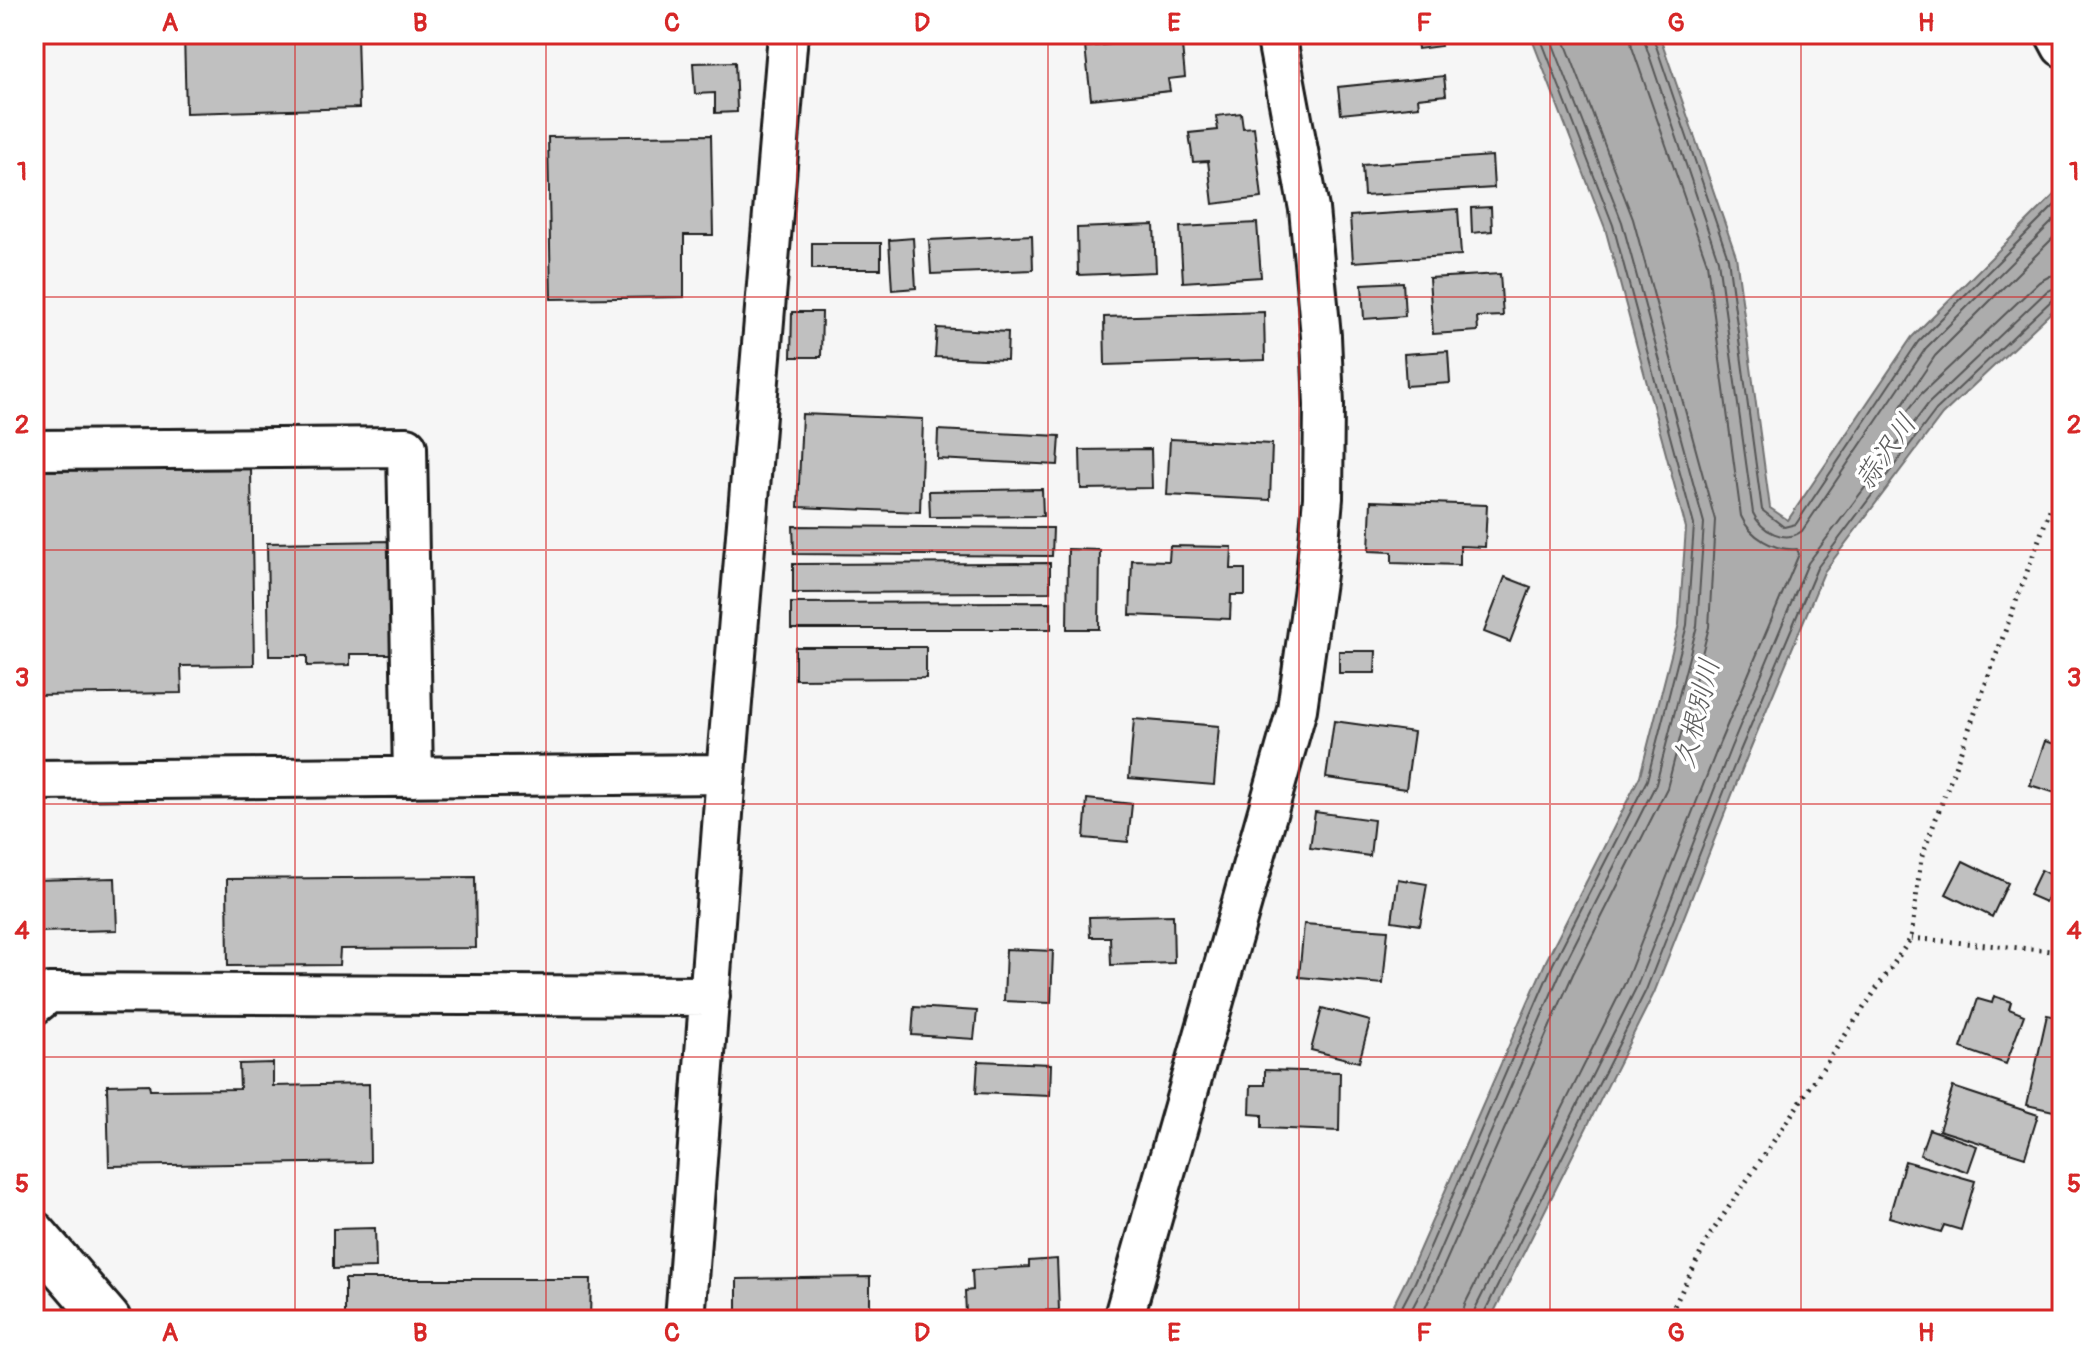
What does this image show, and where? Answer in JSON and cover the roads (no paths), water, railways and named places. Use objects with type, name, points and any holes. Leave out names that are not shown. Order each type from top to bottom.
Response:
[{"type":"highway","points":[[34,1234],[108,1320]]},
{"type":"street","points":[[685,1320],[726,774],[788,34]]},
{"type":"street","points":[[1123,1320],[1297,709],[1316,574],[1323,498],[1321,336],[1309,209],[1276,34]]},
{"type":"street","points":[[2055,34],[2062,47]]},
{"type":"street","points":[[34,450],[407,447],[413,777]]},
{"type":"street","points":[[34,780],[726,774]]},
{"type":"street","points":[[34,1005],[49,993],[710,996]]},
{"type":"water","points":[[1530,34],[1659,34],[1736,256],[1770,508],[1788,520],[1912,337],[2062,187],[2062,302],[1942,415],[1824,572],[1654,993],[1490,1320],[1386,1320],[1546,961],[1640,776],[1679,624],[1686,528],[1605,228]]},
{"type":"water label","name":"蒜沢川","points":[[1885,451]]},
{"type":"water label","name":"久根別川","points":[[1696,713]]}]
